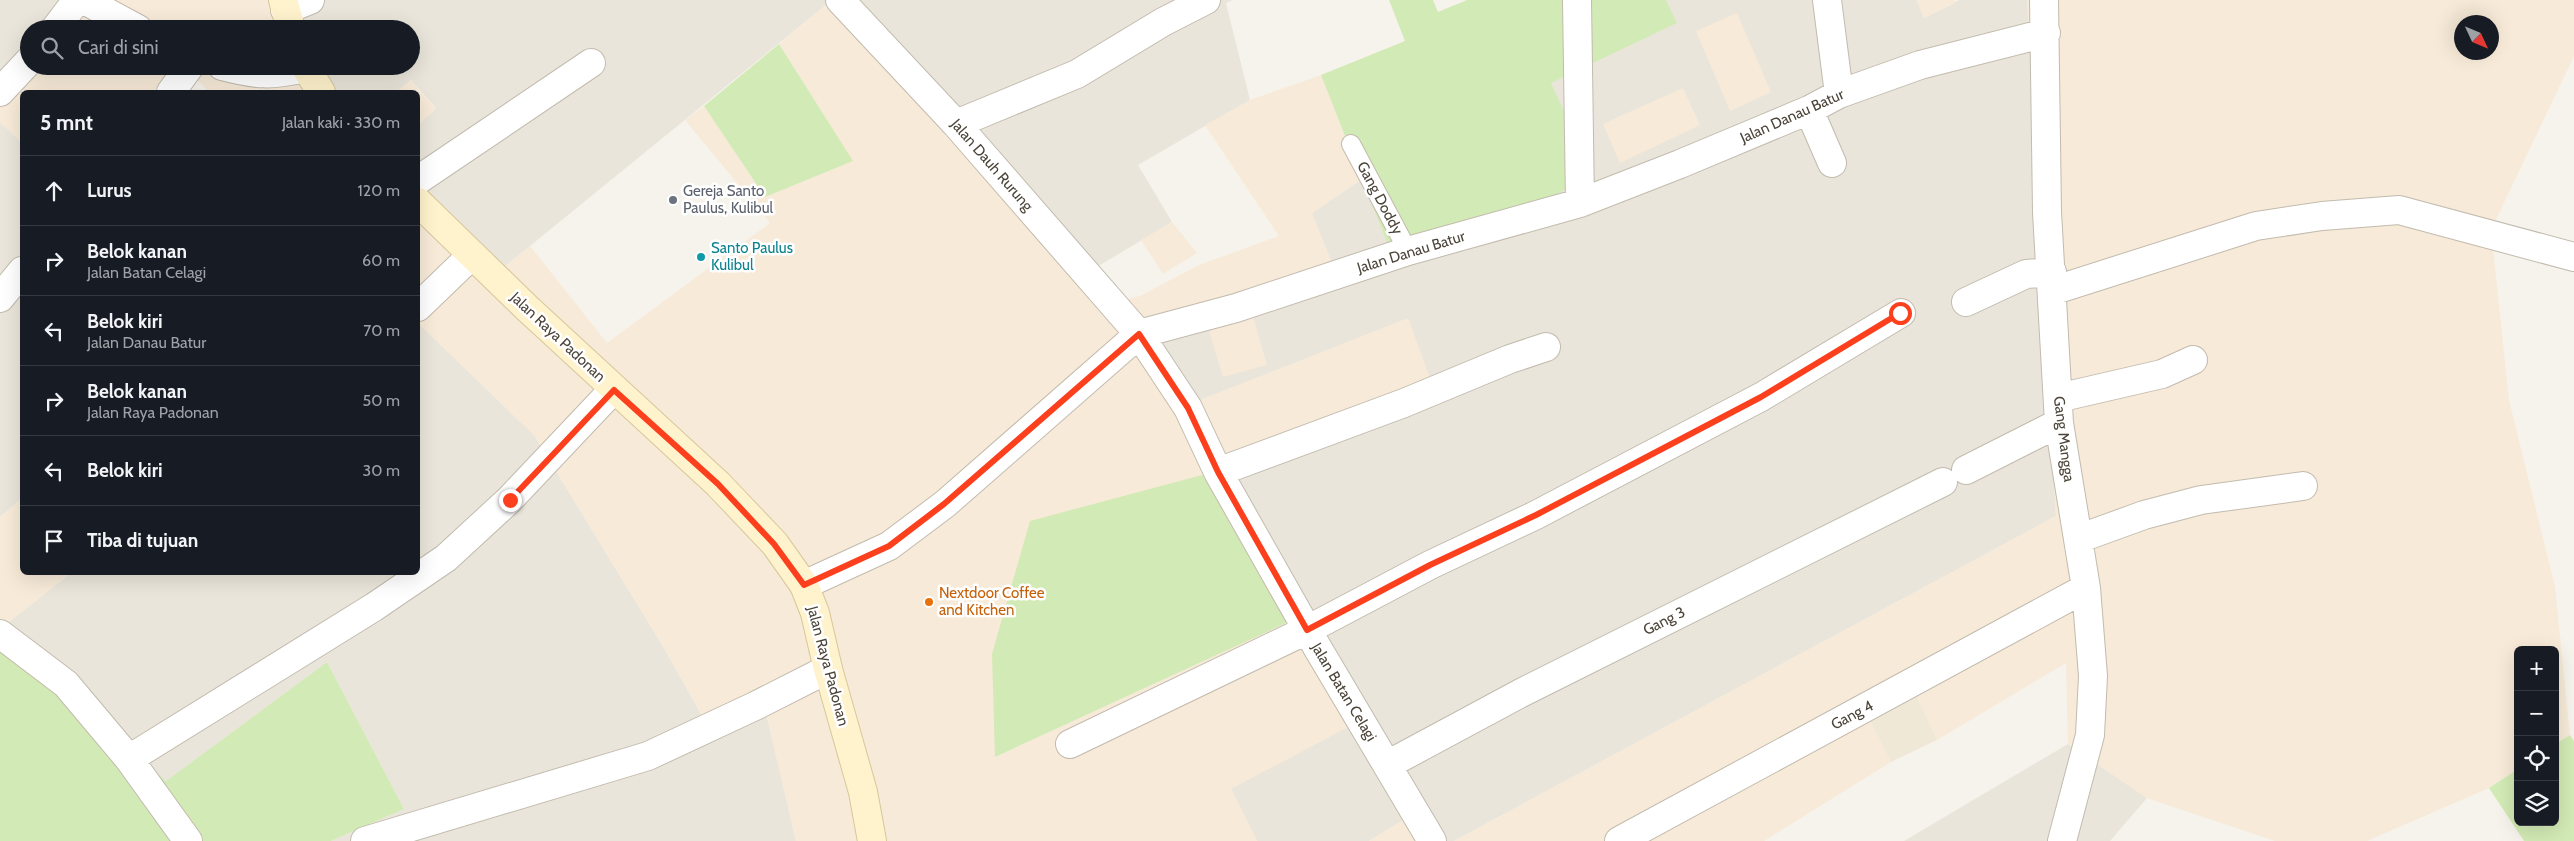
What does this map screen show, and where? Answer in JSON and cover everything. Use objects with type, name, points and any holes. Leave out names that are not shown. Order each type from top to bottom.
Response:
[{"type":"main road","points":[[310,75],[320,90]]},
{"type":"main road","name":"Jalan Raya Padonan","points":[[420,204],[614,390],[718,484],[774,544],[804,585],[815,613],[828,669],[863,792],[872,841]]},
{"type":"street","points":[[62,20],[77,0]]},
{"type":"street","points":[[84,0],[121,20]]},
{"type":"street","points":[[286,13],[310,0]]},
{"type":"street","name":"Jalan Dauh Rurung","points":[[840,0],[956,124],[1139,334]]},
{"type":"street","points":[[956,124],[1077,74],[1163,22],[1206,0]]},
{"type":"street","points":[[1577,0],[1580,203]]},
{"type":"street","points":[[1827,0],[1839,94]]},
{"type":"street","points":[[2044,0],[2046,33]]},
{"type":"street","name":"Jalan Danau Batur","points":[[804,585],[889,546],[929,516],[1139,334],[1236,308],[1408,251],[1580,203],[1809,110],[1839,94],[1920,65],[2046,33]]},
{"type":"street","name":"Gang Mangga","points":[[2046,33],[2047,212],[2058,411],[2086,588],[2093,676],[2090,735],[2062,841]]},
{"type":"street","points":[[420,179],[591,63]]},
{"type":"street","points":[[0,92],[20,71]]},
{"type":"street","points":[[172,90],[183,75]]},
{"type":"street","points":[[1809,110],[1832,164]]},
{"type":"street","points":[[1966,302],[2026,274],[2052,282],[2256,226],[2322,216],[2400,210],[2574,257]]},
{"type":"street","points":[[420,305],[472,255]]},
{"type":"street","points":[[0,298],[20,274]]},
{"type":"street","points":[[1070,744],[1307,630],[1430,565],[1536,515],[1761,397],[1900,313]]},
{"type":"street","name":"Jalan Batan Celagi","points":[[1139,334],[1188,408],[1218,472],[1307,630],[1432,841]]},
{"type":"street","points":[[1218,472],[1404,404],[1510,359],[1546,347]]},
{"type":"street","name":"Gang 3","points":[[1387,765],[1530,688],[1954,476],[2058,411],[2162,374],[2193,360]]},
{"type":"street","points":[[129,759],[374,607],[446,558],[510,500],[614,390]]},
{"type":"street","points":[[2078,539],[2144,515],[2201,500],[2303,486]]},
{"type":"street","name":"Gang 4","points":[[1619,841],[2086,588]]},
{"type":"street","points":[[0,634],[66,684],[129,759],[188,841]]},
{"type":"street","points":[[365,841],[648,756],[755,706],[828,669]]},
{"type":"lane","name":"Gang Doddy","points":[[1351,144],[1408,251]]},
{"type":"shaded area","points":[[0,0],[75,0],[56,20],[20,20],[20,56],[0,77]]},
{"type":"shaded area","points":[[75,0],[282,0],[292,20],[56,20]]},
{"type":"shaded area","points":[[282,0],[832,0],[498,272],[420,197],[420,123],[436,108],[411,80],[398,90],[325,90],[318,75],[420,75],[420,20],[292,20]]},
{"type":"shaded area","points":[[832,0],[1110,303],[1140,296],[1199,265],[1279,236],[1205,125],[1250,100],[1321,75],[1362,179],[1312,213],[1331,260],[1248,299],[1267,365],[1223,377],[1206,321],[1160,342],[1190,404],[1408,318],[1435,392],[1221,470],[995,757],[1299,617],[1356,723],[1231,789],[1257,841],[796,841],[762,696],[707,724],[664,648],[534,435],[420,325],[420,197],[498,272],[530,246],[607,343],[770,223],[685,120],[704,106],[765,197],[853,161],[779,44]]},
{"type":"shaded area","points":[[842,0],[1233,0],[1226,3],[1250,100],[1138,165],[1172,222],[1085,274]]},
{"type":"shaded area","points":[[1666,0],[1917,0],[1924,18],[1959,0],[2027,0],[2056,516],[1454,841],[1420,841],[1407,818],[1369,841],[1257,841],[1231,789],[1221,470],[1408,319],[1190,404],[1160,343],[1248,299],[1312,213],[1362,179],[1384,235],[1594,176],[1550,83],[1676,23]]},
{"type":"shaded area","points":[[1917,0],[1954,0],[1955,3],[1924,18]]},
{"type":"shaded area","points":[[2027,0],[2574,0],[2574,56],[2491,230],[2509,400],[2555,587],[2570,735],[2559,742],[2559,646],[2514,646],[2514,772],[2489,788],[2367,841],[2275,841],[2147,798],[2068,744],[2066,663],[1937,740],[1913,691],[1867,714],[1891,762],[1764,841],[1454,841],[2056,516]]},
{"type":"shaded area","points":[[1737,13],[1771,92],[1730,111],[1696,31]]},
{"type":"shaded area","points":[[20,56],[20,75],[175,75],[167,90],[20,90],[20,141],[0,122],[0,77]]},
{"type":"shaded area","points":[[193,75],[318,75],[325,90],[205,90]]},
{"type":"shaded area","points":[[411,80],[420,90],[398,90]]},
{"type":"shaded area","points":[[1683,88],[1700,125],[1620,163],[1603,124]]},
{"type":"shaded area","points":[[420,90],[436,109],[420,123]]},
{"type":"shaded area","points":[[0,122],[20,141],[20,500],[0,517]]},
{"type":"shaded area","points":[[1172,222],[1197,253],[1163,274],[1141,240]]},
{"type":"shaded area","points":[[420,325],[534,435],[664,648],[706,723],[762,695],[796,841],[331,841],[404,809],[327,662],[166,781],[0,629],[68,575],[420,575]]},
{"type":"shaded area","points":[[20,500],[20,575],[68,575],[0,629],[0,517]]},
{"type":"shaded area","points":[[1913,690],[1937,740],[1891,762],[1867,714]]},
{"type":"shaded area","points":[[2068,744],[2147,798],[2110,841],[1904,841]]},
{"type":"shaded area","points":[[1407,818],[1420,841],[1369,841]]},
{"type":"green space","points":[[1389,0],[1433,0],[1438,12],[1467,0],[1666,0],[1677,23],[1551,83],[1594,176],[1400,270],[1384,235],[1321,75],[1405,41]]},
{"type":"green space","points":[[779,44],[853,161],[765,197],[704,106]]},
{"type":"green space","points":[[1221,470],[1299,617],[995,757],[992,654],[1030,521]]},
{"type":"green space","points":[[0,629],[166,781],[327,662],[404,809],[331,841],[0,841]]},
{"type":"green space","points":[[2570,735],[2574,741],[2574,841],[2524,841],[2514,826],[2559,826],[2559,742]]},
{"type":"green space","points":[[2514,772],[2514,826],[2489,788]]},
{"type":"place","name":"Gereja Santo Paulus, Kulibul","points":[[673,200]]},
{"type":"place","name":"Santo Paulus Kulibul","points":[[701,257]]},
{"type":"place","name":"Nextdoor Coffee and Kitchen","points":[[929,602]]},
{"type":"route","points":[[510,500],[614,390],[718,484],[774,544],[804,585],[889,546],[944,504],[1075,387],[1139,334],[1188,408],[1218,472],[1307,630],[1430,565],[1536,515],[1761,397],[1900,313]]}]
